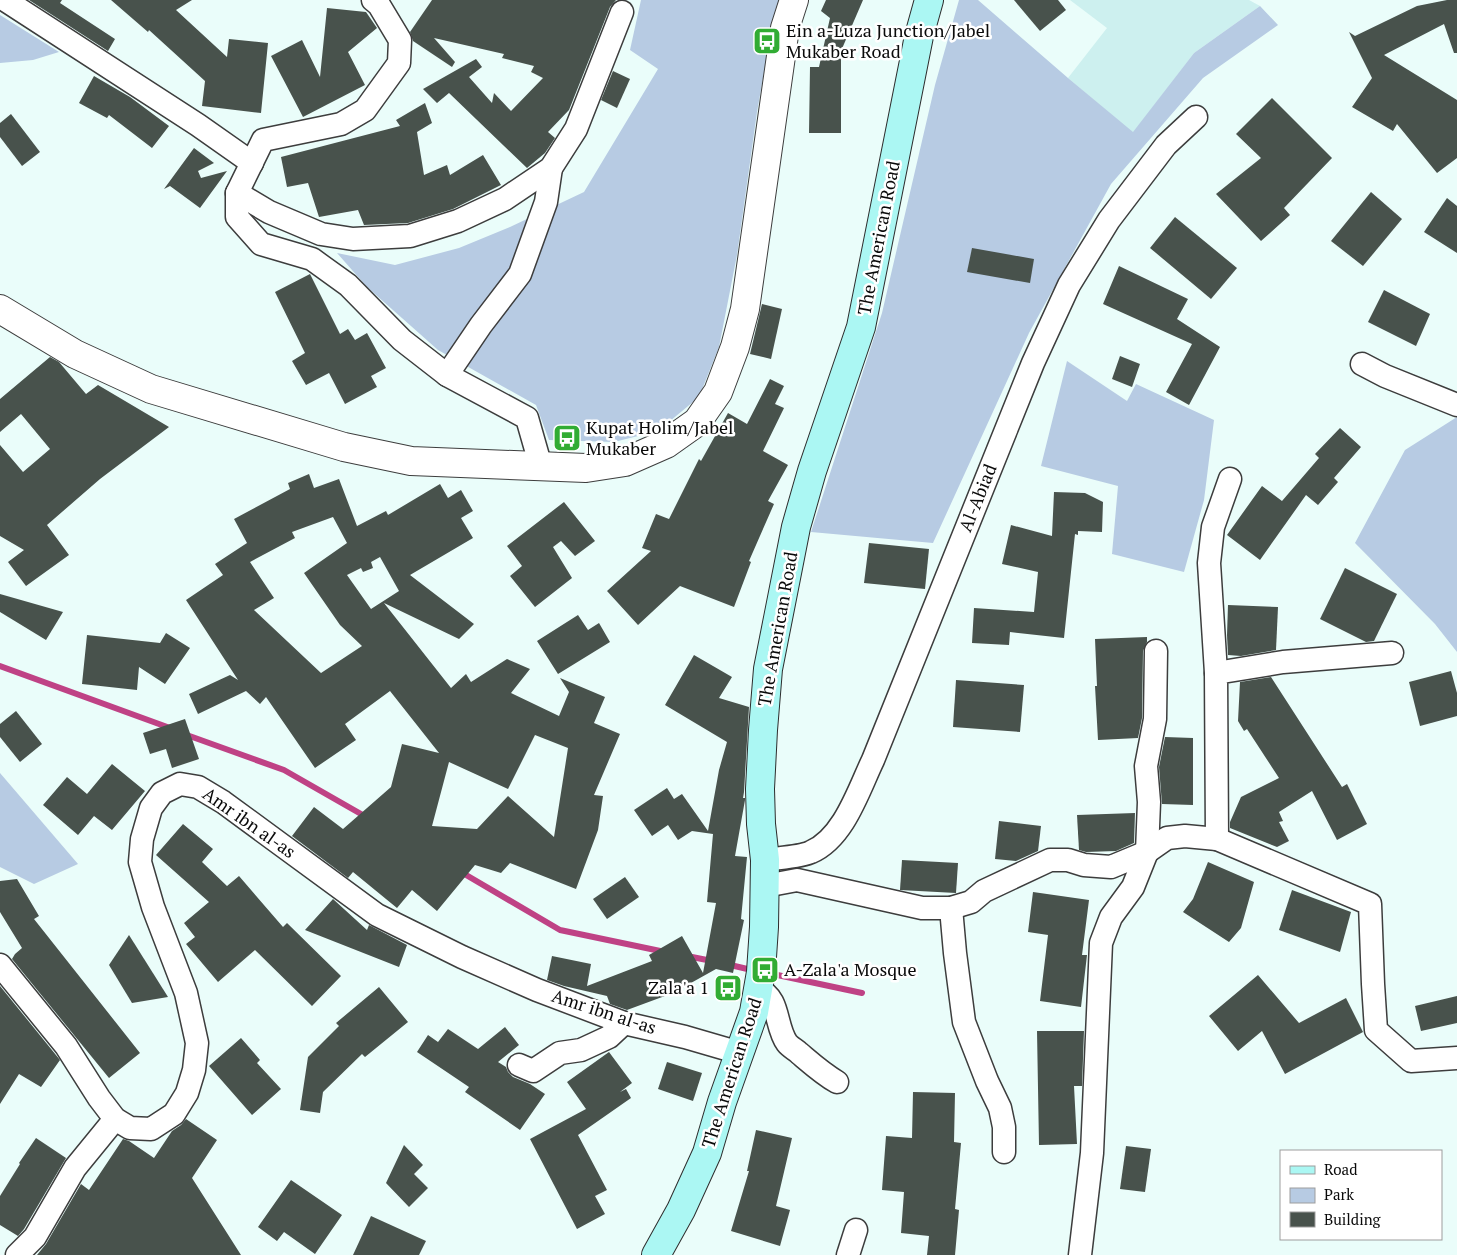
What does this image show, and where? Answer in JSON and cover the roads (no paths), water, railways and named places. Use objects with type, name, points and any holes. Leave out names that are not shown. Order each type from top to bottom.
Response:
[{"type":"main road","name":"The American Road","points":[[656,1255],[681,1210],[707,1152],[722,1102],[754,1012],[759,990],[764,927],[765,873],[760,789],[768,669],[796,526],[812,471],[861,327],[918,36],[929,0]]},
{"type":"street","points":[[5,0],[198,125],[252,163]]},
{"type":"street","points":[[373,0],[379,5],[400,40],[399,63],[365,110],[341,124],[263,140],[237,193],[237,217],[261,244],[312,259],[348,285],[402,340],[448,375],[527,418],[541,466]]},
{"type":"street","points":[[0,309],[75,354],[151,389],[344,447],[411,461],[586,468],[625,462],[666,444],[697,422],[718,392],[735,347],[745,309],[785,28],[794,0]]},
{"type":"street","points":[[237,193],[269,212],[321,234],[353,239],[410,236],[458,221],[505,199],[551,168],[576,129],[622,12]]},
{"type":"street","name":"Al-Abiad","points":[[765,873],[811,853],[827,842],[842,824],[876,750],[1033,363],[1069,285],[1109,220],[1154,160],[1166,145],[1196,117]]},
{"type":"street","points":[[448,375],[481,325],[520,274],[546,202],[551,168]]},
{"type":"street","points":[[1362,364],[1385,376],[1457,405]]},
{"type":"street","points":[[1217,838],[1216,673],[1209,563],[1213,527],[1230,479]]},
{"type":"street","points":[[1080,1255],[1092,1153],[1101,943],[1111,917],[1134,887],[1148,852],[1149,802],[1146,766],[1155,719],[1156,651]]},
{"type":"street","points":[[1216,673],[1283,662],[1392,653]]},
{"type":"street","name":"Amr ibn al-as","points":[[0,965],[66,1046],[99,1098],[115,1118],[130,1128],[151,1129],[174,1114],[187,1093],[194,1070],[197,1043],[186,993],[153,907],[140,862],[142,839],[151,808],[162,793],[180,784],[198,788],[223,802],[377,915],[462,957],[537,990],[624,1023],[685,1037],[740,1053]]},
{"type":"street","points":[[765,873],[922,908],[951,908],[971,902],[984,891],[1050,860],[1068,860],[1084,865],[1111,867],[1148,852],[1167,838],[1185,836],[1217,838],[1370,904],[1376,1030],[1411,1061],[1457,1058]]},
{"type":"street","points":[[951,908],[964,1022],[1000,1108],[1004,1127],[1004,1152]]},
{"type":"street","points":[[759,990],[766,993],[772,1002],[787,1043],[823,1074],[837,1082]]},
{"type":"street","points":[[519,1066],[533,1071],[560,1053],[581,1050],[610,1037],[624,1023]]},
{"type":"street","points":[[17,1255],[36,1237],[75,1168],[115,1118]]},
{"type":"street","points":[[848,1255],[856,1230]]},
{"type":"waterway","points":[[0,666],[170,728]]},
{"type":"waterway","points":[[184,734],[284,770],[368,818]]},
{"type":"waterway","points":[[461,872],[560,930],[665,952]]},
{"type":"waterway","points":[[687,956],[712,961]]},
{"type":"waterway","points":[[726,964],[756,971]]},
{"type":"waterway","points":[[768,973],[862,993]]},
{"type":"place","name":"Ein a-Luza Junction/Jabel Mukaber Road","points":[[767,41]]},
{"type":"place","name":"Kupat Holim/Jabel Mukaber","points":[[567,438]]},
{"type":"place","name":"A-Zala'a Mosque","points":[[765,970]]},
{"type":"place","name":"Zala'a 1","points":[[728,988]]}]
